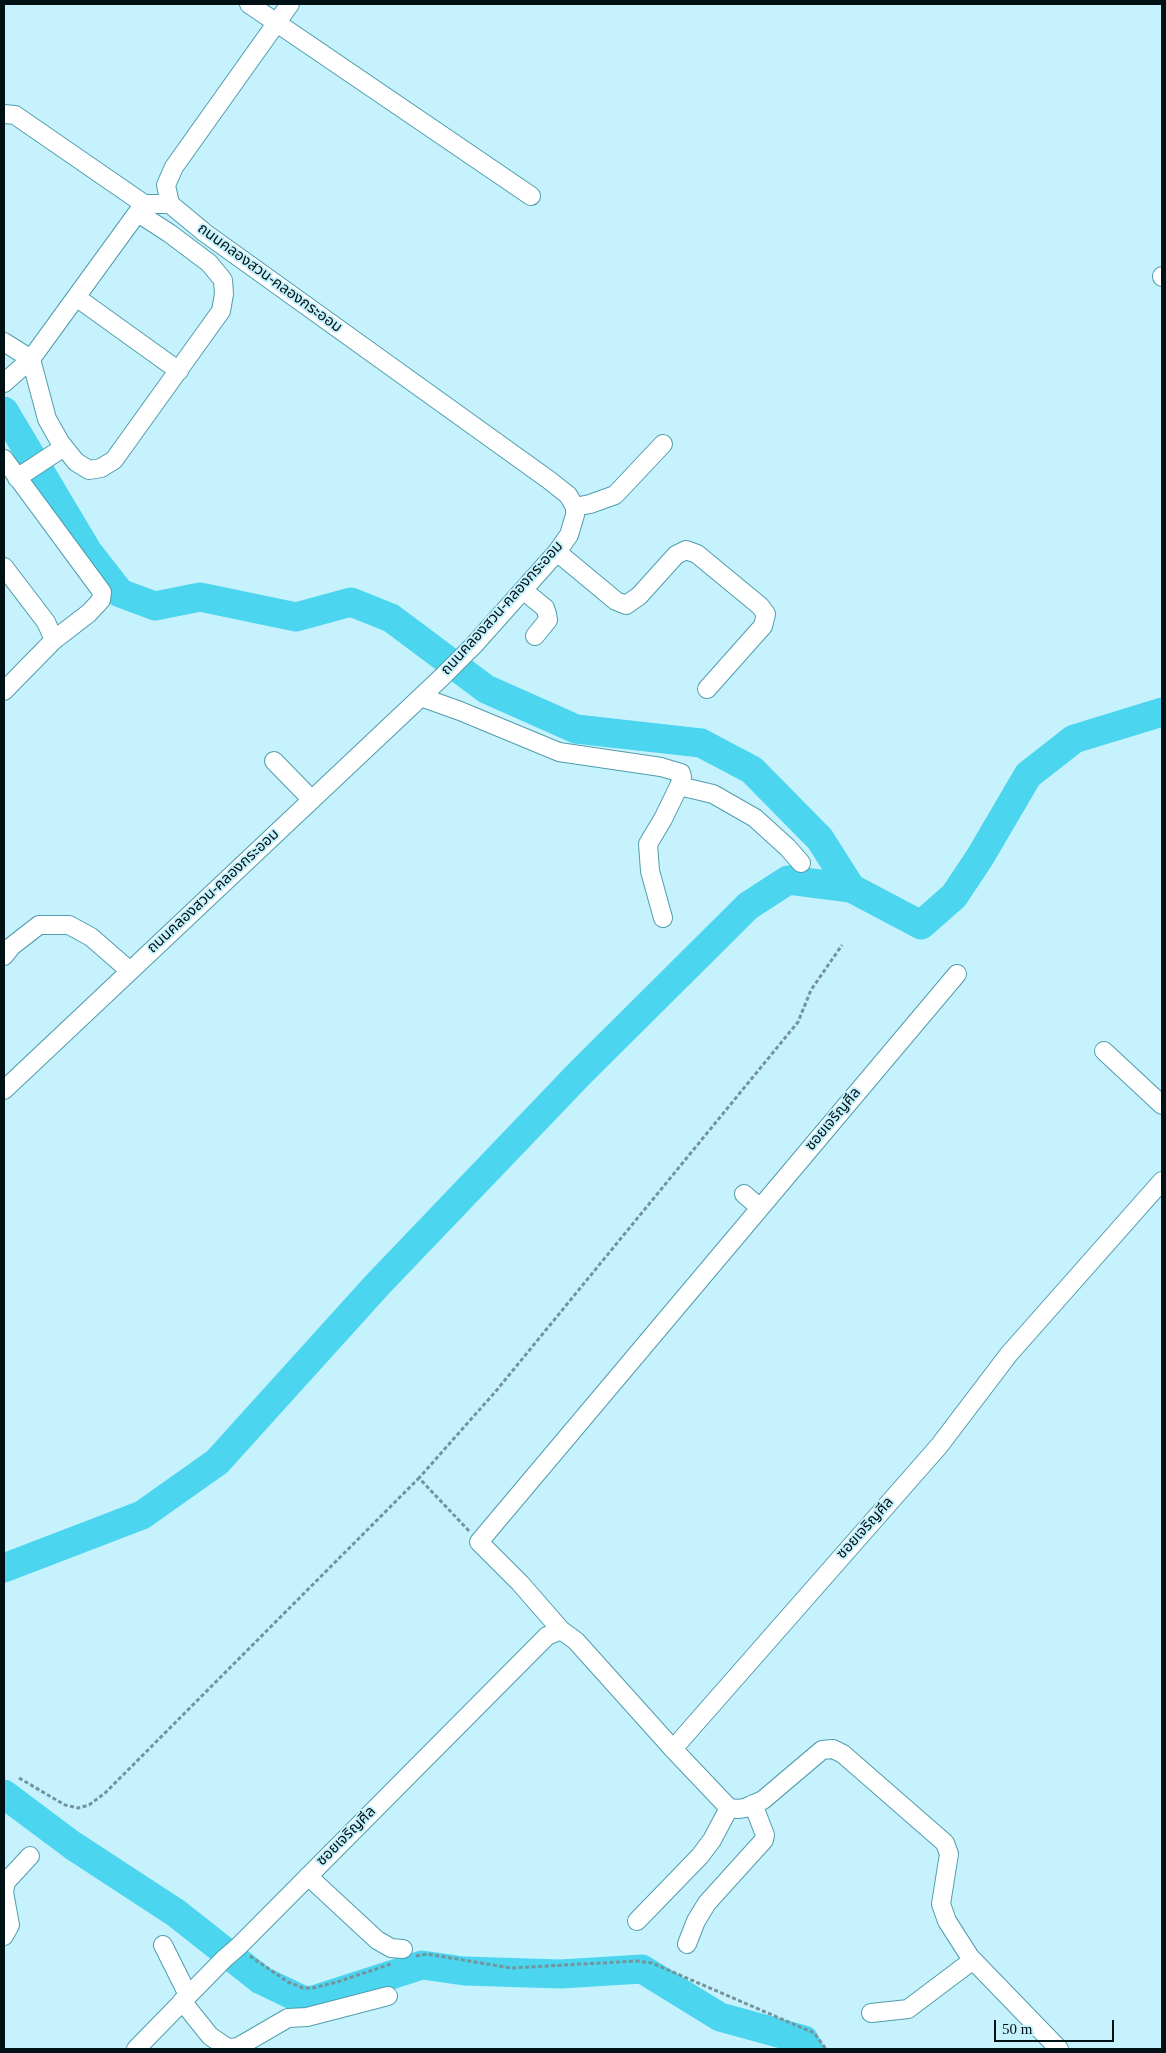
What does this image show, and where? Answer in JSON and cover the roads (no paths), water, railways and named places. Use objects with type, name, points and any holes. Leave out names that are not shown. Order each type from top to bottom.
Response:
[{"type":"street","points":[[250,4],[531,196]]},
{"type":"street","points":[[4,383],[25,363],[141,209],[170,204],[166,185],[174,166],[290,4]]},
{"type":"street","points":[[4,114],[15,115],[210,263],[223,280],[224,294],[221,310],[179,371],[114,460],[101,468],[89,470],[59,450],[25,363],[4,342]]},
{"type":"street","name":"ถนนคลองสวน-คลองกระออม","points":[[4,1090],[474,645],[557,552],[569,535],[575,515],[575,507],[568,495],[549,480],[205,233],[170,204]]},
{"type":"street","points":[[76,297],[179,371]]},
{"type":"street","points":[[575,507],[616,495],[663,444]]},
{"type":"street","points":[[20,476],[59,450]]},
{"type":"street","points":[[4,459],[20,476],[102,592],[101,600],[89,613],[54,640],[4,691]]},
{"type":"street","points":[[557,552],[616,601],[626,605],[639,596],[676,555],[686,550],[697,554],[760,606],[766,614],[763,626],[707,689]]},
{"type":"street","points":[[4,568],[46,622],[54,640]]},
{"type":"street","points":[[523,590],[545,608],[547,614],[548,620],[535,636]]},
{"type":"street","points":[[421,697],[559,752],[677,771],[682,777],[680,786],[648,844],[650,871],[663,918]]},
{"type":"street","points":[[274,761],[312,800]]},
{"type":"street","points":[[680,786],[713,794],[755,818],[788,848],[801,863]]},
{"type":"street","points":[[4,956],[12,946],[39,925],[69,925],[91,937],[130,971]]},
{"type":"street","name":"ซอยเจริญศีล","points":[[136,2049],[547,1636],[561,1630],[520,1583],[479,1542],[957,974]]},
{"type":"street","points":[[1104,1050],[1162,1105]]},
{"type":"street","name":"ซอยเจริญศีล","points":[[673,1749],[939,1446],[1009,1354],[1162,1181]]},
{"type":"street","points":[[744,1194],[760,1208]]},
{"type":"street","points":[[561,1630],[576,1640],[673,1749],[729,1808],[745,1808],[762,1800],[822,1750],[833,1749],[843,1754],[945,1843],[950,1854],[941,1898],[942,1910],[953,1931],[973,1960],[1059,2049]]},
{"type":"street","points":[[687,1944],[696,1921],[707,1903],[764,1840],[765,1835],[753,1804]]},
{"type":"street","points":[[637,1921],[700,1856],[712,1840],[729,1808]]},
{"type":"street","points":[[4,1936],[10,1925],[4,1892],[6,1882],[30,1856]]},
{"type":"street","points":[[308,1876],[378,1940],[405,1956]]},
{"type":"street","points":[[163,1945],[185,1998],[210,2036],[226,2047],[238,2047],[288,2018],[307,2017],[388,1996]]},
{"type":"street","points":[[871,2013],[904,2011],[911,2008],[973,1960]]},
{"type":"waterway","points":[[4,411],[88,552],[120,593],[155,606],[200,597],[296,617],[351,602],[391,618],[486,689],[576,729],[701,743],[752,770],[820,839],[851,888]]},
{"type":"waterway","points":[[4,1568],[142,1515],[217,1462],[378,1284],[580,1073],[748,906],[788,880],[851,888],[921,925],[954,896],[980,857],[1028,775],[1074,739],[1162,712]]},
{"type":"waterway","points":[[4,1794],[72,1845],[176,1913],[261,1980],[307,2002],[422,1965],[464,1971],[561,1974],[642,1969],[720,2017],[804,2040],[809,2049]]}]
